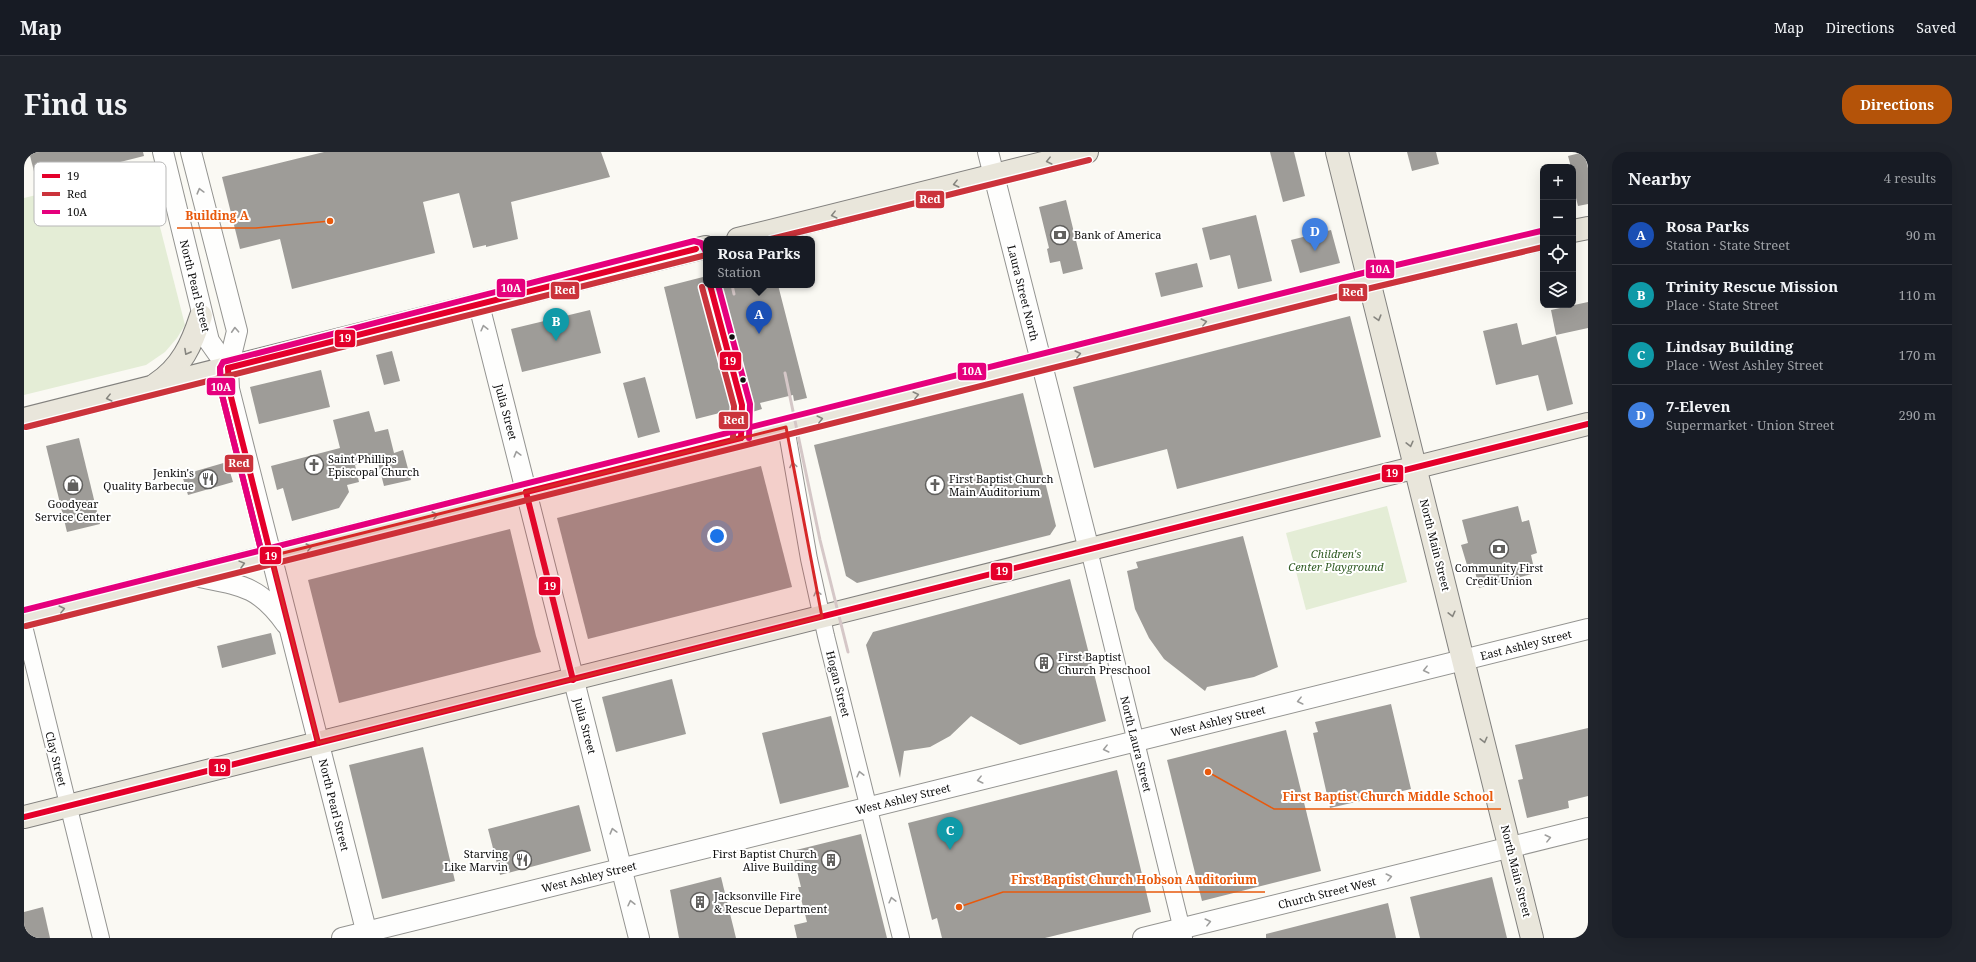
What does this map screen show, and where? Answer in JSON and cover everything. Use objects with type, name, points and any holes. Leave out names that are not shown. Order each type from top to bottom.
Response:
[{"type":"main road","points":[[750,236],[1087,152]]},
{"type":"main road","name":"North Main Street","points":[[1337,152],[1532,938]]},
{"type":"main road","points":[[1576,231],[1588,228]]},
{"type":"main road","points":[[24,618],[1369,280],[1540,240]]},
{"type":"main road","points":[[24,419],[703,248]]},
{"type":"main road","points":[[150,388],[168,377],[183,359],[194,338],[201,316]]},
{"type":"main road","points":[[24,817],[1588,424]]},
{"type":"street","name":"North Pearl Street","points":[[163,152],[165,162]]},
{"type":"street","name":"North Pearl Street","points":[[191,152],[237,331],[228,368],[229,389],[367,935]]},
{"type":"street","name":"Laura Street North","points":[[988,152],[1040,363],[1089,550]]},
{"type":"street","name":"North Pearl Street","points":[[166,165],[201,316],[209,342],[228,368]]},
{"type":"street","name":"Julia Street","points":[[478,305],[573,680],[623,869],[639,938]]},
{"type":"street","name":"Hogan Street","points":[[786,427],[809,559],[822,617],[901,938]]},
{"type":"street","name":"North Laura Street","points":[[1089,550],[1183,933]]},
{"type":"street","points":[[194,576],[241,586],[259,593],[275,608],[290,629]]},
{"type":"street","name":"Clay Street","points":[[24,626],[101,938]]},
{"type":"street","name":"East Ashley Street","points":[[1464,660],[1588,630]]},
{"type":"street","name":"West Ashley Street","points":[[342,938],[367,935],[623,869],[1464,660]]},
{"type":"street","name":"Church Street West","points":[[1143,938],[1183,933],[1588,828]]},
{"type":"highlighted area","points":[[786,427],[822,617],[318,743],[271,556]]},
{"type":"green space","points":[[34,196],[34,226],[160,226],[185,325],[177,338],[165,352],[146,365],[24,395],[24,198]]},
{"type":"green space","name":"Children's Center Playground","points":[[1387,506],[1407,582],[1306,610],[1286,533]]},
{"type":"building","points":[[29,152],[143,152],[144,156],[120,162],[34,162],[34,171]]},
{"type":"building","points":[[324,152],[601,152],[610,177],[511,202],[518,239],[486,247],[486,245],[473,248],[459,193],[423,202],[435,253],[292,289],[280,239],[240,249],[222,177]]},
{"type":"building","points":[[1270,152],[1294,152],[1305,196],[1283,202]]},
{"type":"building","points":[[1407,152],[1436,152],[1439,164],[1412,171]]},
{"type":"building","points":[[1584,152],[1588,168],[1588,204],[1578,206],[1576,198],[1576,164],[1570,164],[1568,156]]},
{"type":"building","name":"Bank of America","points":[[1066,200],[1083,269],[1063,274],[1060,261],[1050,263],[1047,249],[1049,248],[1039,207]]},
{"type":"building","points":[[1256,215],[1272,281],[1238,289],[1230,255],[1210,260],[1202,228]]},
{"type":"building","points":[[1331,230],[1340,263],[1300,273],[1291,240]]},
{"type":"building","points":[[1197,263],[1203,287],[1161,297],[1155,273]]},
{"type":"building","points":[[703,277],[703,288],[779,288],[807,398],[794,401],[793,395],[760,403],[762,409],[749,413],[747,406],[696,419],[664,287]]},
{"type":"building","points":[[1588,302],[1588,328],[1556,335],[1551,310],[1560,308],[1576,308],[1576,305]]},
{"type":"building","points":[[590,310],[601,353],[522,372],[511,329]]},
{"type":"building","points":[[1350,316],[1381,437],[1177,489],[1167,449],[1094,468],[1073,387]]},
{"type":"building","points":[[1517,323],[1522,345],[1556,336],[1573,404],[1547,411],[1538,375],[1496,385],[1483,331]]},
{"type":"building","points":[[392,351],[400,381],[384,385],[376,355]]},
{"type":"building","points":[[321,370],[330,407],[259,424],[250,387]]},
{"type":"building","points":[[645,377],[660,432],[638,438],[623,383]]},
{"type":"building","name":"First Baptist Church Main Auditorium","points":[[1023,393],[1056,526],[1050,535],[857,583],[846,576],[814,445]]},
{"type":"building","name":"Saint Phillips Episcopal Church","points":[[369,411],[375,432],[388,429],[394,453],[403,450],[411,480],[384,486],[377,459],[355,465],[359,482],[347,485],[349,492],[339,508],[292,521],[283,488],[277,490],[271,466],[340,448],[333,420]]},
{"type":"building","name":"Goodyear Service Center","points":[[79,438],[100,524],[67,532],[46,446]]},
{"type":"building","name":"Jenkin's Quality Barbecue","points":[[227,462],[233,482],[188,495],[182,475]]},
{"type":"building","points":[[761,466],[792,587],[588,639],[557,518]]},
{"type":"building","name":"Community First Credit Union","points":[[1518,506],[1522,522],[1529,520],[1537,553],[1531,555],[1535,573],[1479,588],[1473,563],[1467,565],[1461,545],[1468,543],[1462,520]]},
{"type":"building","points":[[510,529],[541,652],[339,703],[308,580]]},
{"type":"building","points":[[1243,536],[1278,667],[1254,677],[1207,687],[1205,691],[1164,659],[1149,638],[1135,609],[1127,571],[1138,568],[1136,562]]},
{"type":"building","points":[[1070,579],[1106,721],[1020,745],[971,716],[950,736],[930,747],[904,751],[900,778],[866,645],[873,632]]},
{"type":"building","points":[[271,633],[276,654],[222,668],[217,646]]},
{"type":"building","points":[[672,679],[686,734],[616,752],[602,697]]},
{"type":"building","points":[[1391,704],[1411,789],[1330,808],[1313,733],[1318,732],[1315,722]]},
{"type":"building","points":[[831,716],[849,787],[780,804],[762,733]]},
{"type":"building","points":[[1588,728],[1588,796],[1568,801],[1569,808],[1527,818],[1518,780],[1523,779],[1515,745]]},
{"type":"building","points":[[1286,730],[1321,871],[1202,901],[1167,760]]},
{"type":"building","points":[[423,747],[455,881],[382,899],[349,765]]},
{"type":"building","points":[[1117,770],[1151,912],[1045,938],[942,938],[937,918],[932,920],[908,823]]},
{"type":"building","points":[[579,805],[591,851],[500,875],[488,829]]},
{"type":"building","points":[[861,834],[887,938],[797,938],[794,925],[807,922],[798,887],[801,887],[792,851]]},
{"type":"building","name":"Jacksonville Fire & Rescue Department","points":[[721,877],[736,938],[679,938],[670,890]]},
{"type":"building","points":[[1492,877],[1507,938],[1420,938],[1410,897]]},
{"type":"building","points":[[1388,903],[1396,938],[1266,938],[1266,934]]},
{"type":"building","points":[[43,907],[50,938],[24,938],[24,912]]},
{"type":"railway","points":[[733,288],[734,294]]},
{"type":"railway","points":[[785,373],[820,540],[848,652]]},
{"type":"transit line","name":"Red","points":[[783,236],[1089,160]]},
{"type":"transit line","name":"10A","points":[[24,610],[1367,272],[1540,231]]},
{"type":"transit line","name":"10A","points":[[263,558],[221,391],[220,368],[223,362],[694,241],[701,243],[703,247]]},
{"type":"transit line","name":"Red","points":[[26,626],[1371,288],[1540,248]]},
{"type":"transit line","name":"19","points":[[228,368],[696,249]]},
{"type":"transit line","name":"Red","points":[[26,427],[703,256]]},
{"type":"transit line","name":"Red","points":[[702,287],[734,406],[733,438]]},
{"type":"transit line","name":"19","points":[[711,288],[742,405],[741,438]]},
{"type":"transit line","name":"10A","points":[[719,288],[750,404],[749,438]]},
{"type":"transit line","name":"Red","points":[[220,368],[221,391],[263,558]]},
{"type":"transit line","name":"19","points":[[228,368],[229,389],[318,743]]},
{"type":"transit line","name":"19","points":[[24,817],[1588,424]]},
{"type":"transit line","name":"19","points":[[526,492],[741,438]]},
{"type":"transit line","name":"19","points":[[526,492],[573,680]]},
{"type":"place","name":"Building A","points":[[330,221]]},
{"type":"place","name":"Bank of America","points":[[1060,235]]},
{"type":"place","name":"7-Eleven","points":[[1315,251]]},
{"type":"place","name":"Rosa Parks","points":[[759,334]]},
{"type":"place","name":"Trinity Rescue Mission","points":[[556,341]]},
{"type":"place","name":"Saint Phillips Episcopal Church","points":[[314,465]]},
{"type":"place","name":"Jenkin's Quality Barbecue","points":[[208,479]]},
{"type":"place","name":"Goodyear Service Center","points":[[73,485]]},
{"type":"place","name":"First Baptist Church Main Auditorium","points":[[935,485]]},
{"type":"place","name":"Community First Credit Union","points":[[1499,549]]},
{"type":"place","name":"First Baptist Church Preschool","points":[[1044,663]]},
{"type":"place","name":"First Baptist Church Middle School","points":[[1208,772]]},
{"type":"place","name":"Lindsay Building","points":[[950,850]]},
{"type":"place","name":"Starving Like Marvin","points":[[522,860]]},
{"type":"place","name":"First Baptist Church Alive Building","points":[[831,860]]},
{"type":"place","name":"Jacksonville Fire & Rescue Department","points":[[700,902]]},
{"type":"place","name":"First Baptist Church Hobson Auditorium","points":[[959,907]]}]
